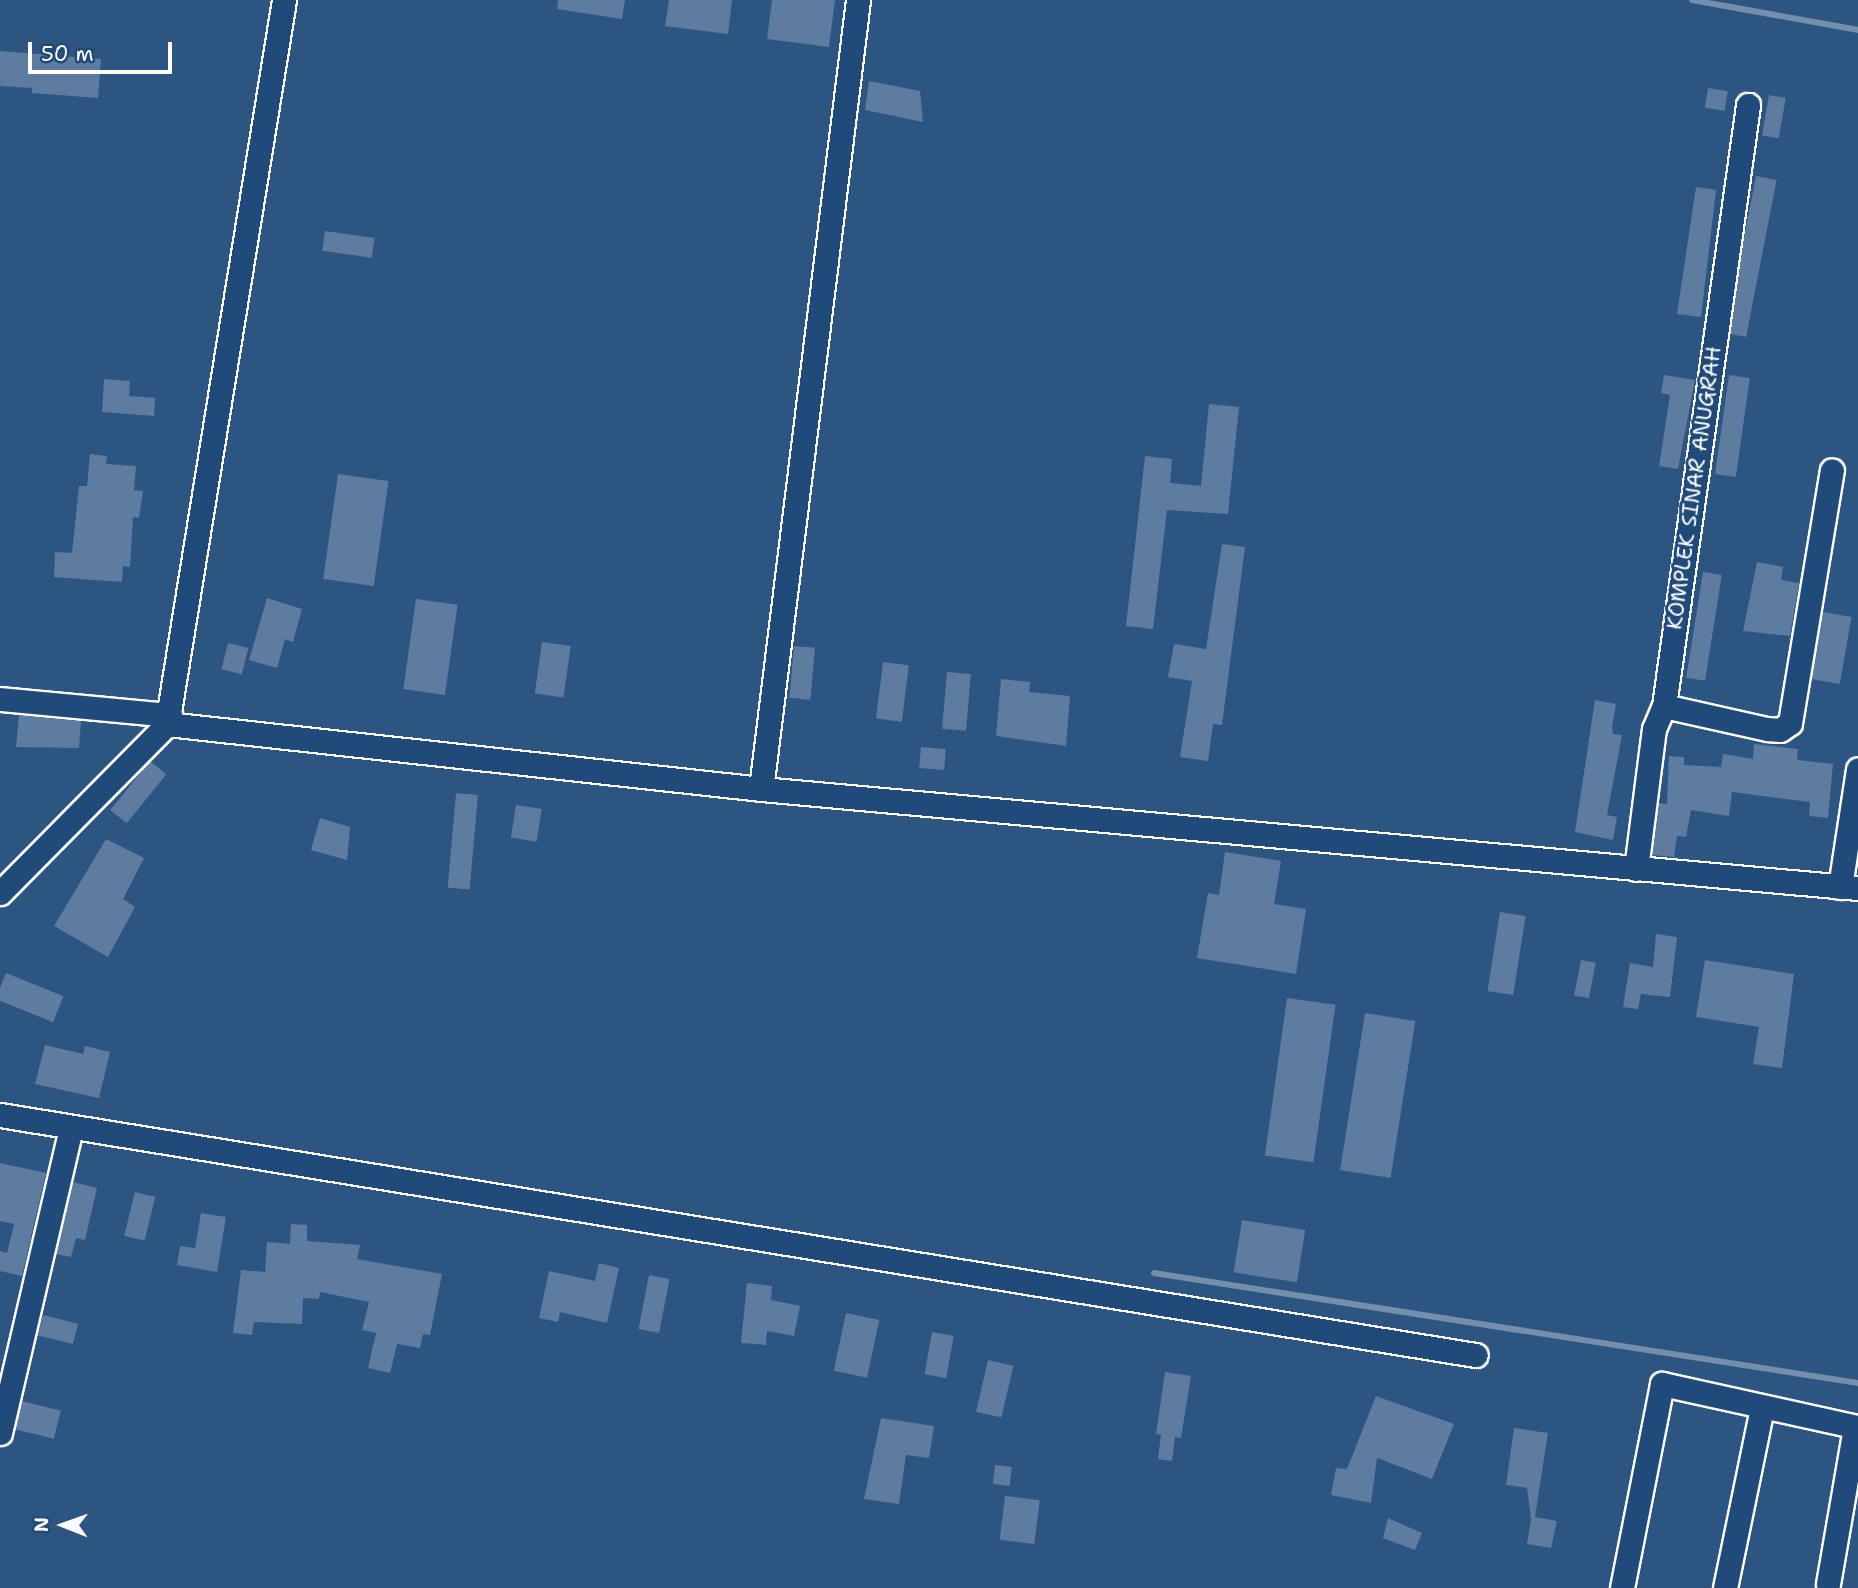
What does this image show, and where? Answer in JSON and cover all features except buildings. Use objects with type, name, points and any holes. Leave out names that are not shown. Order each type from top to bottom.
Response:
[{"type":"street","points":[[0,893],[169,720],[284,0]]},
{"type":"street","points":[[761,789],[858,0]]},
{"type":"street","name":"KOMPLEK SINAR ANUGRAH","points":[[1636,869],[1654,729],[1664,706],[1748,105]]},
{"type":"street","points":[[1664,706],[1768,729],[1780,730],[1790,723],[1832,470]]},
{"type":"street","points":[[0,699],[761,789],[1173,823],[1849,888],[1858,769]]},
{"type":"street","points":[[0,1115],[1476,1355]]},
{"type":"street","points":[[0,1433],[71,1128]]},
{"type":"street","points":[[1622,1588],[1662,1384],[1857,1427],[1828,1584]]},
{"type":"street","points":[[1725,1588],[1762,1406]]},
{"type":"waterway","points":[[1692,0],[1858,30]]},
{"type":"waterway","points":[[1154,1273],[1858,1383]]}]
